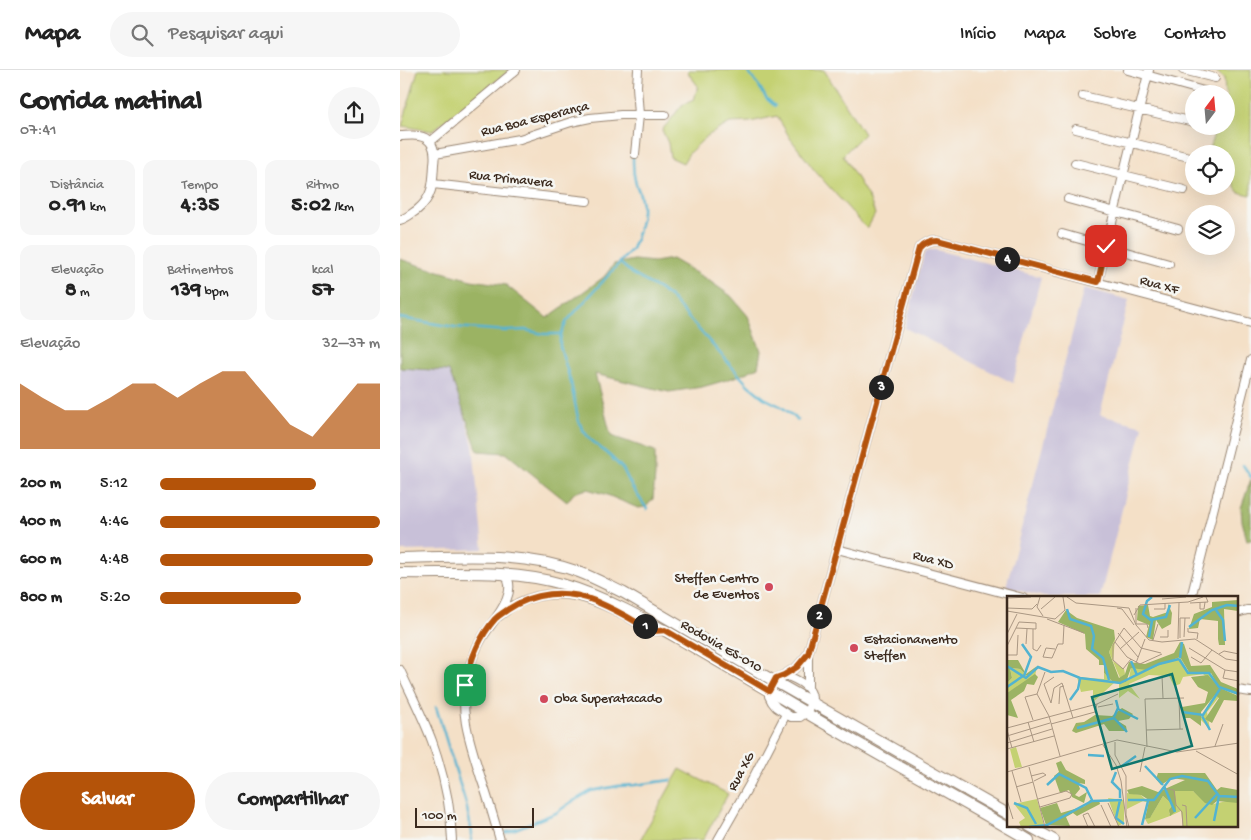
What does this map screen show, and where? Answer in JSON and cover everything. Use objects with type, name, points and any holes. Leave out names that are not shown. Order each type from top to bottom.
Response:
[{"type":"main road","name":"Rodovia ES-010","points":[[400,558],[494,557],[529,560],[556,565],[605,583],[772,686],[806,713],[1007,827]]},
{"type":"main road","points":[[494,557],[505,574]]},
{"type":"main road","name":"Rodovia ES-010","points":[[400,573],[505,574],[560,583],[585,591],[772,686],[812,703],[1007,813]]},
{"type":"main road","name":"Rodovia ES-010","points":[[1008,828],[1029,840]]},
{"type":"main road","points":[[1033,828],[1054,840]]},
{"type":"street","points":[[430,142],[516,70]]},
{"type":"street","points":[[635,154],[639,115],[638,70]]},
{"type":"street","points":[[1128,70],[1148,72],[1187,85]]},
{"type":"street","points":[[1183,70],[1215,78]]},
{"type":"street","points":[[1098,282],[1148,72]]},
{"type":"street","points":[[1083,96],[1185,120]]},
{"type":"street","name":"Rua Boa Esperança","points":[[435,154],[520,139],[571,122],[590,118],[665,115]]},
{"type":"street","points":[[1076,129],[1185,156]]},
{"type":"street","points":[[400,136],[420,136],[430,142],[435,154],[433,184],[428,198],[411,215],[400,220]]},
{"type":"street","points":[[1075,163],[1184,190]]},
{"type":"street","name":"Rua Primavera","points":[[433,184],[587,201]]},
{"type":"street","points":[[1068,199],[1178,230]]},
{"type":"street","points":[[1062,234],[1169,264]]},
{"type":"street","name":"Rua XF","points":[[812,703],[812,695],[808,688],[808,654],[919,248],[922,244],[937,240],[1251,323]]},
{"type":"street","points":[[1191,596],[1251,360]]},
{"type":"street","name":"Rua XD","points":[[837,549],[1015,596]]},
{"type":"street","points":[[500,840],[468,735],[463,708],[464,688],[472,661],[483,636],[497,617],[509,593],[510,585],[505,574]]},
{"type":"street","points":[[497,617],[517,603],[536,596],[555,593],[583,597],[653,631],[665,630]]},
{"type":"street","points":[[1238,613],[1251,610]]},
{"type":"street","points":[[808,654],[797,667],[780,676],[772,686],[769,696],[776,707],[795,718],[800,718],[806,713],[812,703]]},
{"type":"street","points":[[400,670],[432,740],[450,810],[452,840]]},
{"type":"street","points":[[784,675],[808,688]]},
{"type":"street","points":[[1238,690],[1251,692]]},
{"type":"street","name":"Rua XG","points":[[718,840],[752,782],[786,714]]},
{"type":"shaded area","points":[[929,250],[936,250],[1041,277],[1013,383],[905,328],[924,254]]},
{"type":"shaded area","points":[[1084,288],[1129,300],[1100,415],[1143,426],[1100,596],[1040,596],[1006,587]]},
{"type":"shaded area","points":[[400,365],[451,369],[473,445],[483,549],[400,551]]},
{"type":"green space","points":[[418,70],[510,70],[432,131],[402,126]]},
{"type":"green space","points":[[688,70],[824,70],[864,134],[843,155],[870,200],[875,214],[867,229],[815,171],[790,138],[777,116],[750,122],[730,123],[707,136],[689,153],[683,163],[670,157],[668,143],[662,130],[682,105],[694,100],[698,86]]},
{"type":"green space","points":[[1214,70],[1251,70],[1251,195],[1238,192],[1235,186],[1235,145],[1211,145],[1213,135],[1235,135],[1235,85],[1224,85],[1224,78]]},
{"type":"green space","points":[[400,259],[471,280],[506,285],[547,318],[604,277],[614,264],[634,260],[654,262],[672,259],[731,296],[748,316],[761,351],[758,367],[741,375],[702,387],[669,392],[595,374],[611,436],[655,451],[653,499],[646,507],[638,508],[605,494],[587,489],[574,493],[567,502],[506,453],[478,451],[449,371],[400,368]]},
{"type":"green space","points":[[1251,479],[1251,540],[1247,540],[1241,508]]},
{"type":"green space","points":[[680,769],[728,794],[703,840],[640,840]]},
{"type":"waterway","points":[[746,70],[766,98],[775,106]]},
{"type":"waterway","points":[[633,156],[634,174],[642,212],[632,249],[567,321],[562,333],[560,346],[582,429],[590,439],[623,469],[632,487],[647,509]]},
{"type":"waterway","points":[[620,263],[634,275],[671,298],[748,385],[798,420]]},
{"type":"waterway","points":[[400,318],[455,327],[507,331],[525,330],[544,334],[560,334]]},
{"type":"waterway","points":[[1243,465],[1251,477]]},
{"type":"waterway","points":[[436,707],[466,804],[472,833],[471,840]]},
{"type":"waterway","points":[[505,833],[556,813],[591,791],[671,780]]},
{"type":"place","name":"Steffen Centro de Eventos","points":[[769,587]]},
{"type":"place","name":"Estacionamento Steffen","points":[[854,648]]},
{"type":"place","name":"Oba Superatacado","points":[[544,699]]},
{"type":"route","points":[[465,685],[477,647],[497,617],[517,603],[536,596],[555,593],[596,601],[653,631],[665,630],[769,691],[776,678],[797,667],[808,654],[919,248],[922,244],[937,240],[1098,282],[1106,246]]}]
